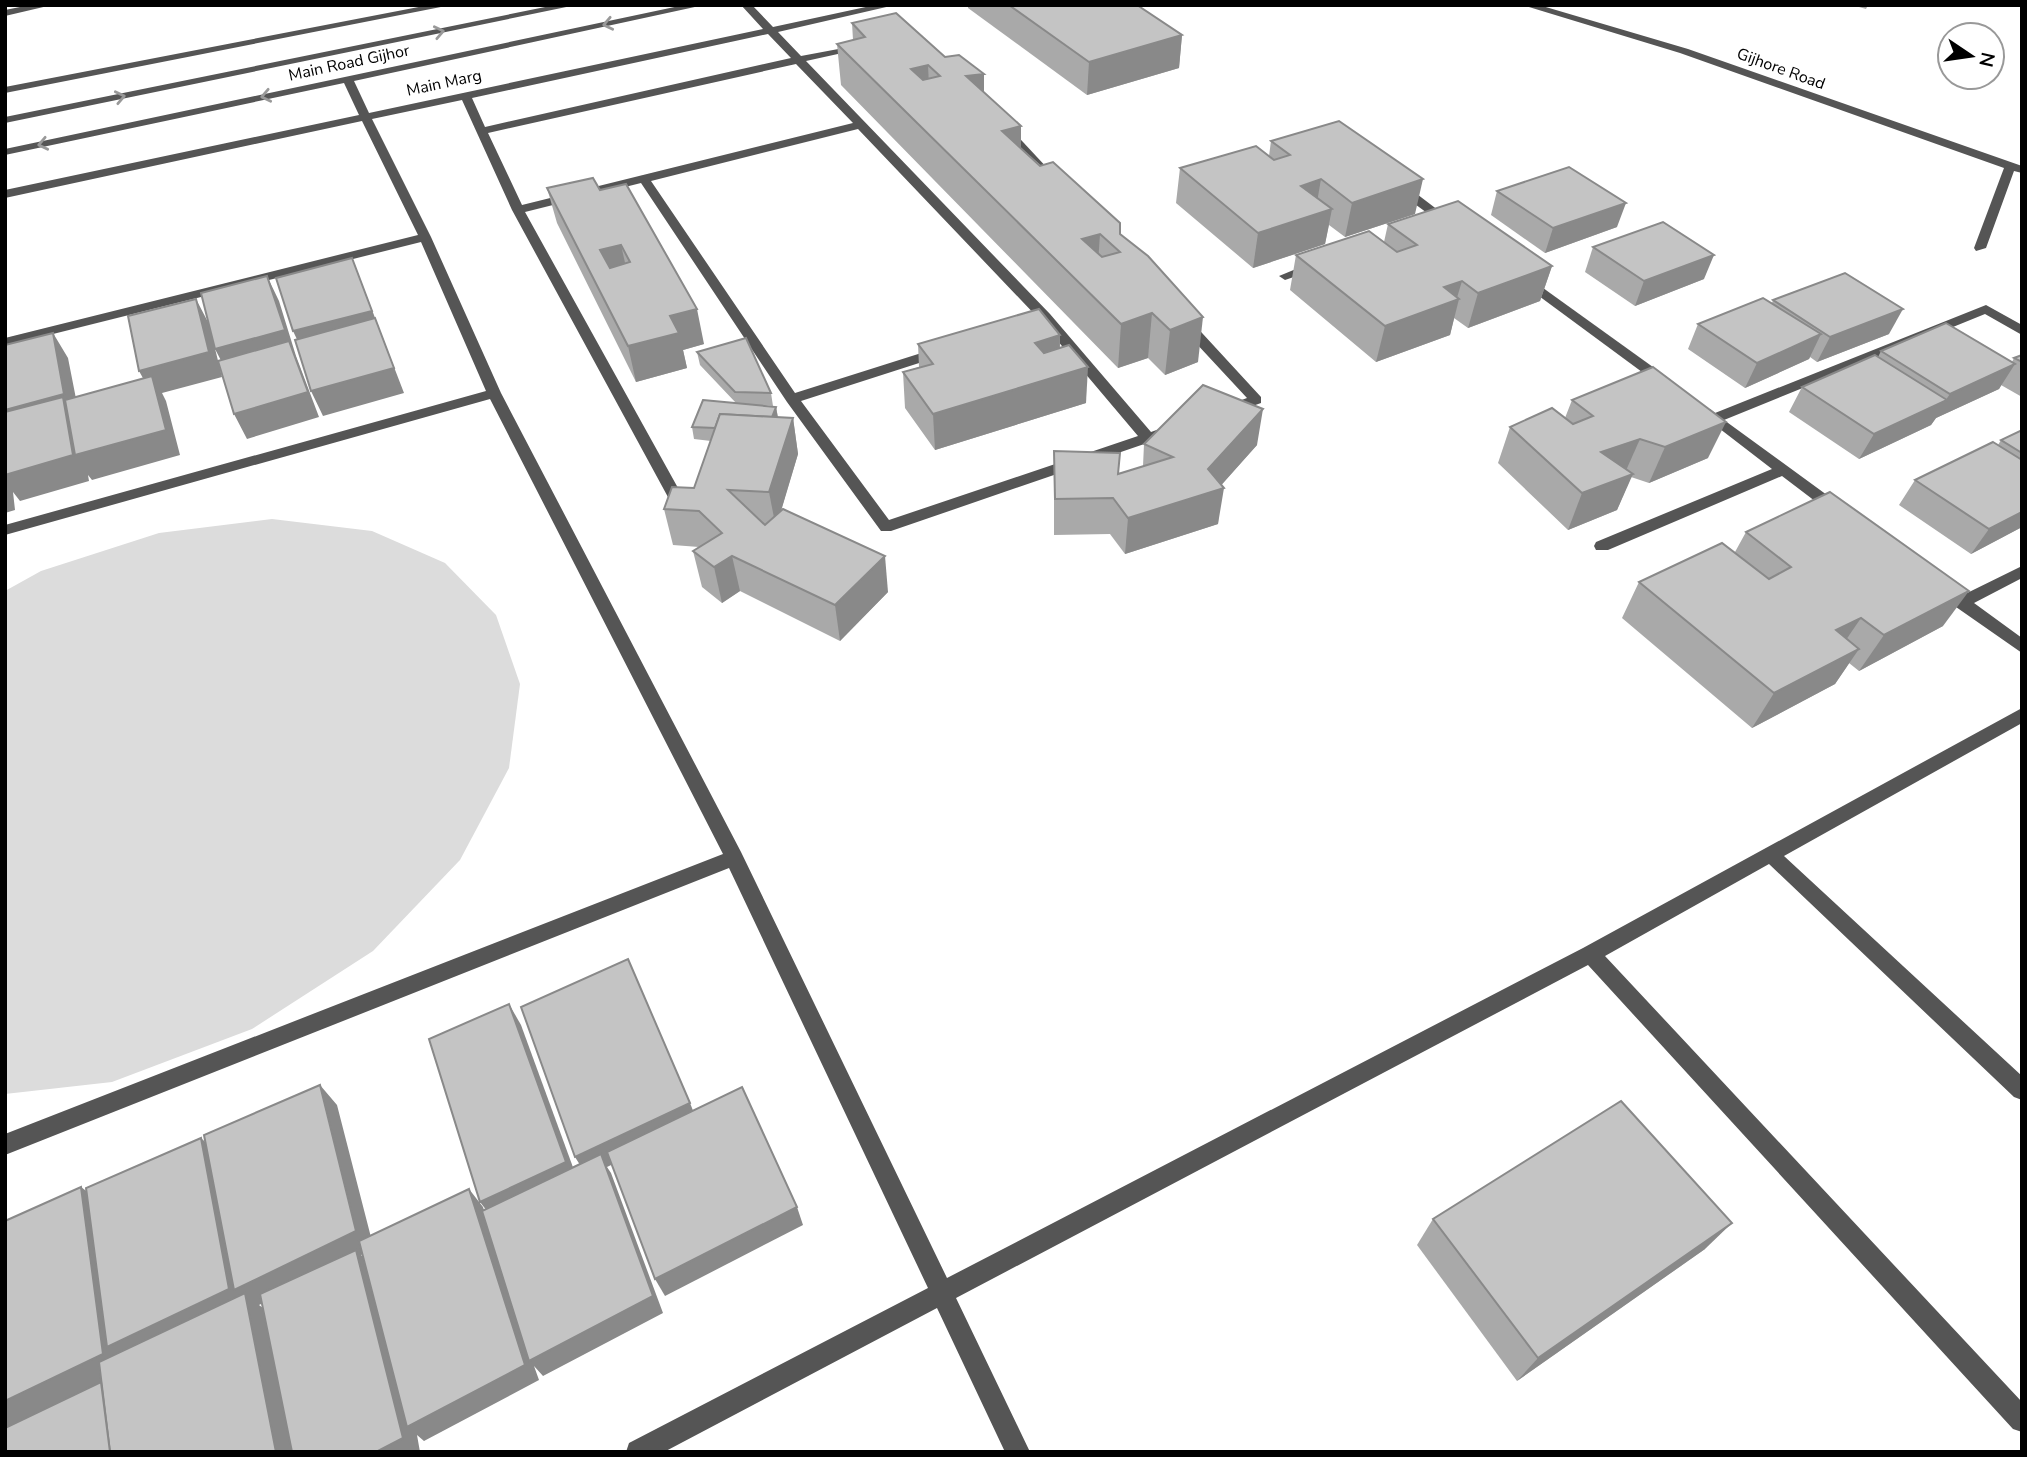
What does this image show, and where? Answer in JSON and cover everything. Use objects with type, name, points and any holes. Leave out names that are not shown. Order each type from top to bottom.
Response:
[{"type":"street","points":[[5,13],[47,5]]},
{"type":"street","points":[[5,90],[446,5]]},
{"type":"street","name":"Main Road Gijhor","points":[[5,121],[572,5]]},
{"type":"street","name":"Main Road Gijhor","points":[[5,152],[699,5]]},
{"type":"street","points":[[746,5],[1148,438]]},
{"type":"street","name":"Main Marg","points":[[5,194],[890,5]]},
{"type":"street","name":"Gijhore Road","points":[[1527,5],[1684,51],[2016,168]]},
{"type":"street","points":[[482,131],[877,42]]},
{"type":"street","points":[[347,79],[425,237],[494,393],[734,858],[940,1294],[1018,1452]]},
{"type":"street","points":[[465,95],[518,210],[680,506]]},
{"type":"street","points":[[997,120],[1052,180]]},
{"type":"street","points":[[518,210],[860,125]]},
{"type":"street","points":[[1980,248],[2016,168]]},
{"type":"street","points":[[643,178],[792,399],[886,527],[1184,425]]},
{"type":"street","points":[[1391,180],[1445,225]]},
{"type":"street","points":[[5,342],[425,237]]},
{"type":"street","points":[[1285,276],[1322,263]]},
{"type":"street","points":[[1512,270],[1850,520]]},
{"type":"street","points":[[1713,419],[1986,309],[2022,331]]},
{"type":"street","points":[[1173,310],[1256,400],[1208,417]]},
{"type":"street","points":[[792,399],[957,346]]},
{"type":"street","points":[[5,530],[494,393]]},
{"type":"street","points":[[1602,546],[1783,470]]},
{"type":"street","points":[[1962,603],[2022,571]]},
{"type":"street","points":[[1928,578],[2022,647]]},
{"type":"street","points":[[638,1452],[1590,954],[2022,715]]},
{"type":"street","points":[[1770,854],[2022,1090]]},
{"type":"street","points":[[5,1145],[734,858]]},
{"type":"street","points":[[1590,954],[2022,1420]]},
{"type":"shaded area","points":[[272,519],[372,531],[445,563],[496,615],[520,684],[509,768],[460,860],[373,951],[252,1029],[112,1082],[5,1094],[5,591],[41,571],[159,533]]},
{"type":"building","points":[[1009,5],[1137,5],[1182,35],[1089,62]]},
{"type":"building","points":[[896,13],[945,57],[959,55],[984,74],[966,76],[1021,126],[1002,131],[1040,166],[1053,162],[1120,223],[1120,234],[1148,256],[1203,317],[1170,330],[1152,313],[1121,324],[837,44],[865,37],[852,23]],"holes":[[[928,65],[940,76],[923,80],[911,69]],[[1100,234],[1120,252],[1102,257],[1082,239]]]},
{"type":"building","points":[[1339,121],[1423,179],[1352,203],[1321,179],[1301,186],[1332,209],[1258,233],[1180,168],[1256,146],[1274,160],[1290,155],[1271,141]]},
{"type":"building","points":[[1569,167],[1626,203],[1553,228],[1497,191]]},
{"type":"building","points":[[593,178],[600,190],[626,184],[697,309],[670,316],[679,333],[628,346],[547,188]],"holes":[[[621,245],[630,262],[610,268],[600,250]]]},
{"type":"building","points":[[1458,201],[1552,266],[1478,293],[1462,281],[1444,287],[1459,299],[1385,326],[1296,255],[1369,231],[1397,252],[1417,245],[1388,224]]},
{"type":"building","points":[[1663,222],[1714,255],[1644,281],[1593,247]]},
{"type":"building","points":[[352,258],[372,311],[293,331],[276,278]]},
{"type":"building","points":[[1845,273],[1903,309],[1830,337],[1773,300]]},
{"type":"building","points":[[267,276],[285,330],[215,349],[201,293]]},
{"type":"building","points":[[1763,298],[1821,334],[1757,363],[1698,324]]},
{"type":"building","points":[[196,299],[209,352],[139,371],[128,316]]},
{"type":"building","points":[[1039,309],[1060,335],[1035,343],[1044,353],[1069,345],[1088,367],[933,414],[903,372],[933,364],[918,344]]},
{"type":"building","points":[[375,318],[394,368],[311,391],[295,340]]},
{"type":"building","points":[[1946,323],[2015,364],[1950,394],[1881,351]]},
{"type":"building","points":[[53,333],[64,394],[5,410],[5,345]]},
{"type":"building","points":[[746,338],[771,393],[735,392],[697,352]]},
{"type":"building","points":[[289,341],[308,392],[234,414],[218,361]]},
{"type":"building","points":[[1875,355],[1947,400],[1874,434],[1802,387]]},
{"type":"building","points":[[1653,367],[1726,422],[1665,447],[1640,439],[1601,452],[1633,474],[1582,493],[1510,427],[1552,408],[1573,424],[1593,416],[1572,400]]},
{"type":"building","points":[[152,376],[166,430],[75,455],[65,400]]},
{"type":"building","points":[[1203,385],[1263,409],[1208,469],[1224,488],[1128,518],[1113,498],[1055,499],[1054,451],[1120,453],[1118,474],[1173,457],[1144,444]]},
{"type":"building","points":[[63,397],[73,455],[5,475],[5,412]]},
{"type":"building","points":[[703,400],[776,407],[772,417],[720,414],[715,428],[692,427]]},
{"type":"building","points":[[720,414],[793,418],[769,492],[728,490],[765,525],[783,509],[885,556],[835,605],[732,556],[714,567],[693,551],[722,533],[699,511],[664,509],[672,487],[694,488]]},
{"type":"building","points":[[2022,430],[2022,453],[2001,440]]},
{"type":"building","points":[[1993,442],[2022,460],[2022,512],[1989,529],[1915,480]]},
{"type":"building","points":[[1830,492],[1969,591],[1884,635],[1861,618],[1836,630],[1859,649],[1774,693],[1639,582],[1722,543],[1769,579],[1791,567],[1746,532]]},
{"type":"building","points":[[628,959],[690,1103],[575,1157],[521,1007]]},
{"type":"building","points":[[509,1004],[566,1162],[480,1202],[429,1039]]},
{"type":"building","points":[[320,1085],[356,1231],[234,1290],[204,1135]]},
{"type":"building","points":[[742,1087],[797,1207],[655,1279],[607,1152]]},
{"type":"building","points":[[1621,1101],[1732,1223],[1538,1358],[1433,1219]]},
{"type":"building","points":[[201,1138],[229,1289],[107,1347],[86,1188]]},
{"type":"building","points":[[601,1154],[653,1296],[529,1361],[482,1211]]},
{"type":"building","points":[[81,1187],[103,1354],[5,1401],[5,1221]]},
{"type":"building","points":[[469,1189],[525,1365],[407,1427],[359,1241]]},
{"type":"building","points":[[356,1250],[403,1438],[376,1452],[292,1452],[260,1294]]},
{"type":"building","points":[[245,1293],[276,1452],[110,1452],[99,1362]]},
{"type":"building","points":[[101,1382],[110,1452],[5,1452],[5,1428]]}]
